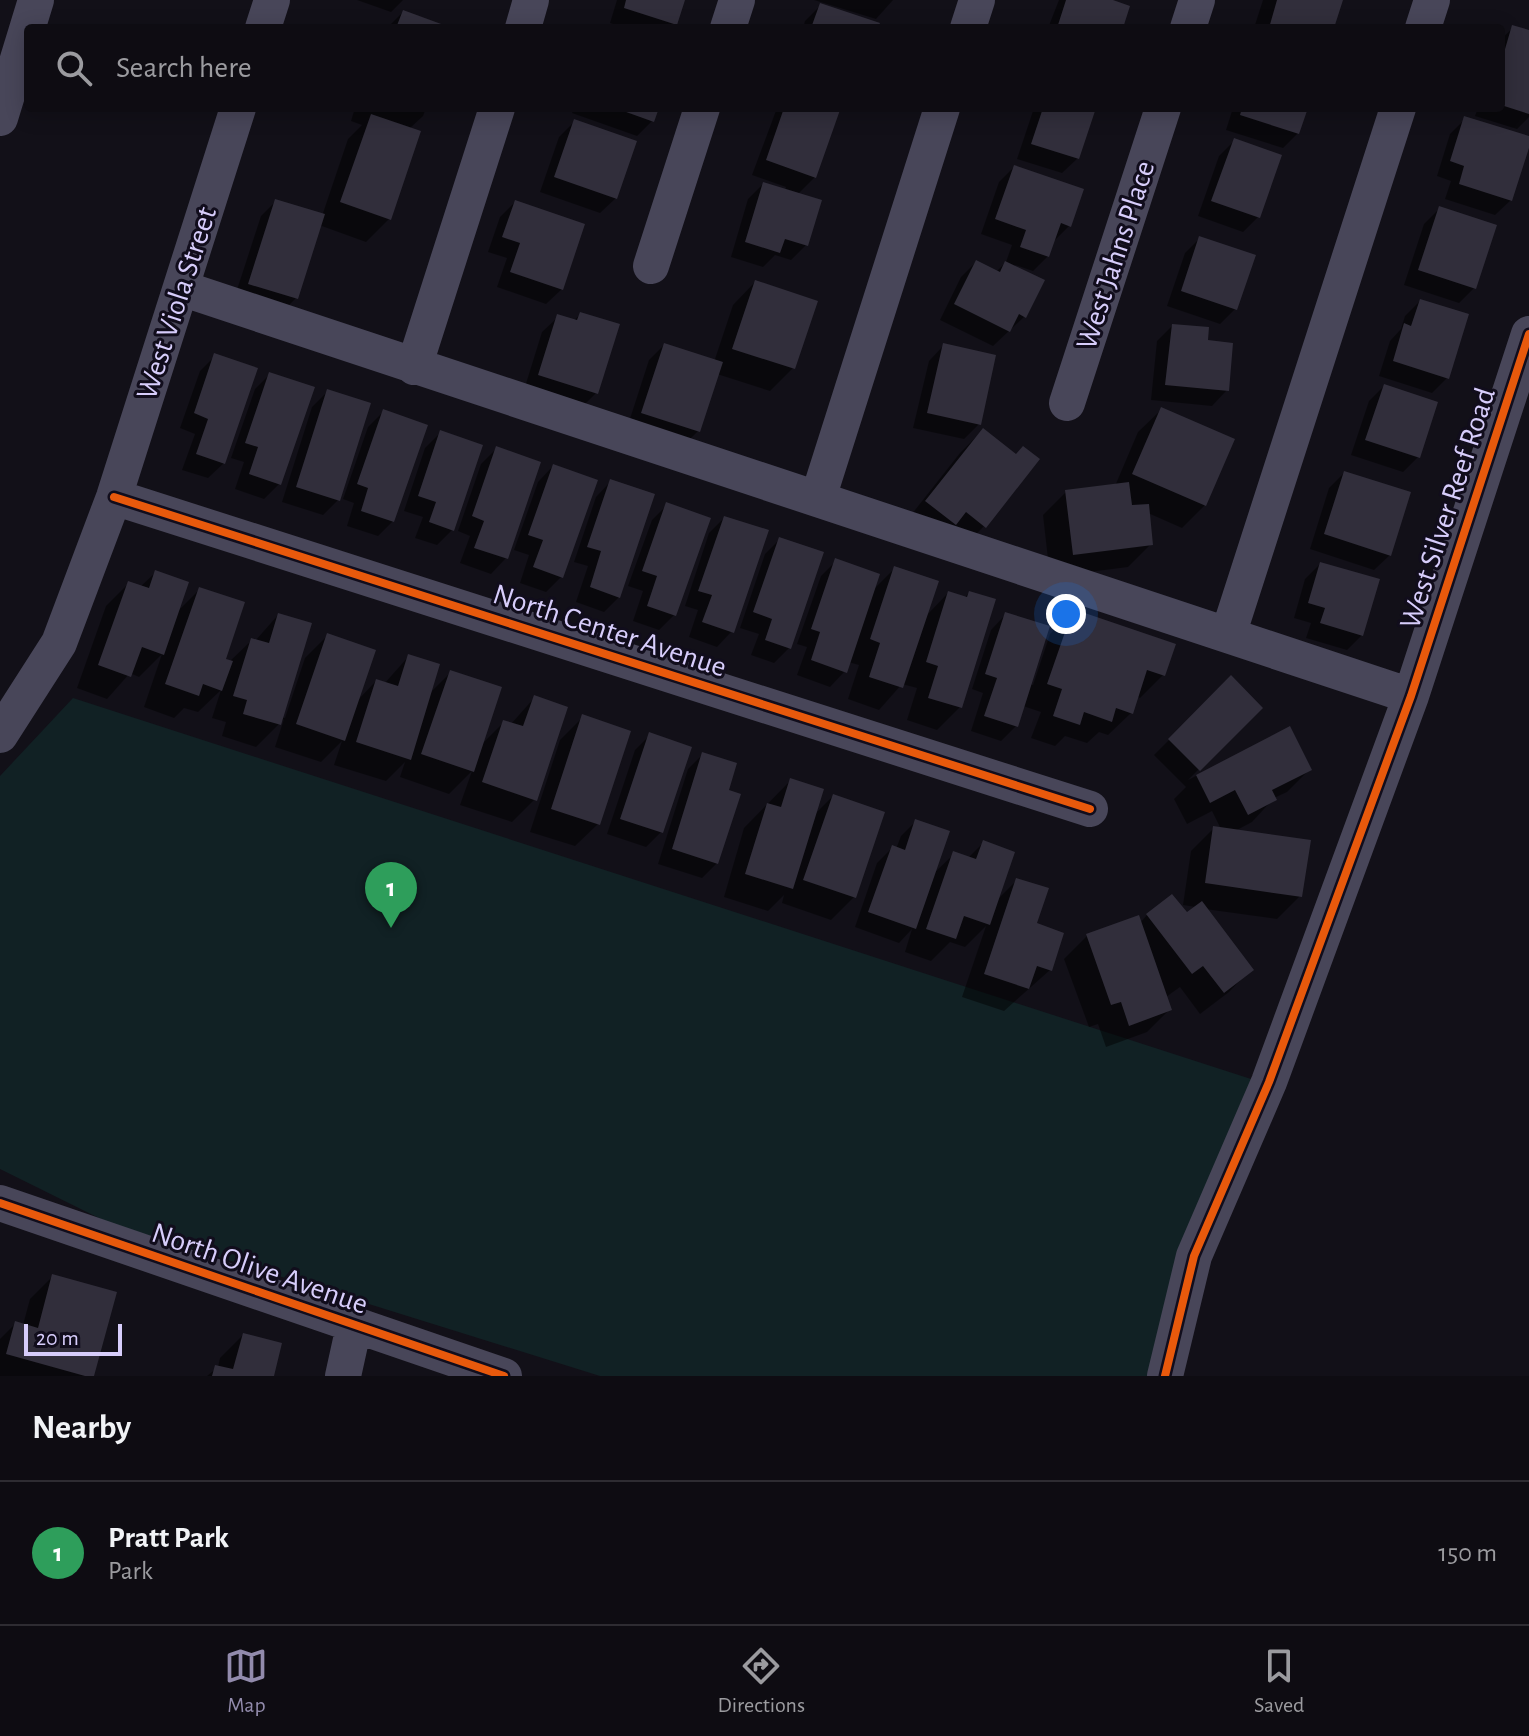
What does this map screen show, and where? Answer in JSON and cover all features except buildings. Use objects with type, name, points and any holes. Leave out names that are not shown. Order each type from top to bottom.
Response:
[{"type":"street","points":[[29,24],[36,0]]},
{"type":"street","points":[[264,24],[272,0]]},
{"type":"street","points":[[524,24],[531,0]]},
{"type":"street","points":[[729,24],[737,0]]},
{"type":"street","points":[[969,24],[977,0]]},
{"type":"street","points":[[1189,24],[1197,0]]},
{"type":"street","points":[[1424,24],[1432,0]]},
{"type":"street","points":[[0,118],[24,39]]},
{"type":"street","name":"West Viola Street","points":[[0,735],[59,643],[114,497],[237,112]]},
{"type":"street","points":[[414,367],[496,112]]},
{"type":"street","points":[[651,266],[701,112]]},
{"type":"street","points":[[818,498],[941,112]]},
{"type":"street","name":"West Jahns Place","points":[[1067,403],[1162,112]]},
{"type":"street","points":[[1228,635],[1397,112]]},
{"type":"street","points":[[181,288],[1411,696]]},
{"type":"street","name":"West Silver Reef Road","points":[[1165,1376],[1194,1256],[1269,1082],[1411,696],[1529,334]]},
{"type":"street","name":"North Center Avenue","points":[[114,497],[1090,809]]},
{"type":"street","name":"North Olive Avenue","points":[[0,1203],[504,1376]]},
{"type":"street","points":[[343,1376],[354,1326]]},
{"type":"shaded area","points":[[73,698],[1251,1079],[1158,1376],[600,1376],[109,1223],[0,1169],[0,776]]},
{"type":"cycle path","points":[[1165,1376],[1194,1256],[1269,1082],[1411,696],[1529,334]]},
{"type":"cycle path","points":[[114,497],[1090,809]]},
{"type":"cycle path","points":[[0,1203],[504,1376]]},
{"type":"place","name":"Pratt Park","points":[[391,928]]}]
